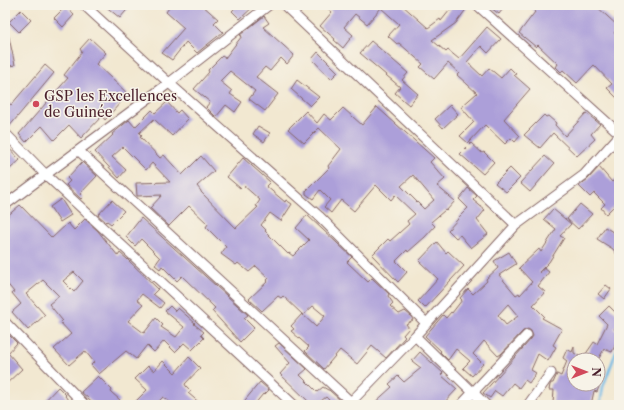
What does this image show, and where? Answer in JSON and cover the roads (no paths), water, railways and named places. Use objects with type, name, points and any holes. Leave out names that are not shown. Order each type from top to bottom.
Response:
[{"type":"street","points":[[84,5],[169,83],[319,216],[426,323]]},
{"type":"street","points":[[5,206],[169,83],[269,5]]},
{"type":"street","points":[[284,5],[516,225]]},
{"type":"street","points":[[477,5],[619,133]]},
{"type":"street","points":[[5,133],[46,175],[294,405]]},
{"type":"street","points":[[79,151],[349,404],[415,336],[516,225],[584,175],[619,136]]},
{"type":"street","points":[[5,322],[85,405]]},
{"type":"street","points":[[461,405],[527,335]]},
{"type":"street","points":[[415,336],[486,405]]},
{"type":"street","points":[[528,405],[551,373]]},
{"type":"waterway","points":[[600,405],[603,387],[619,344]]},
{"type":"place","name":"GSP les Excellences de Guinée","points":[[36,104]]}]
